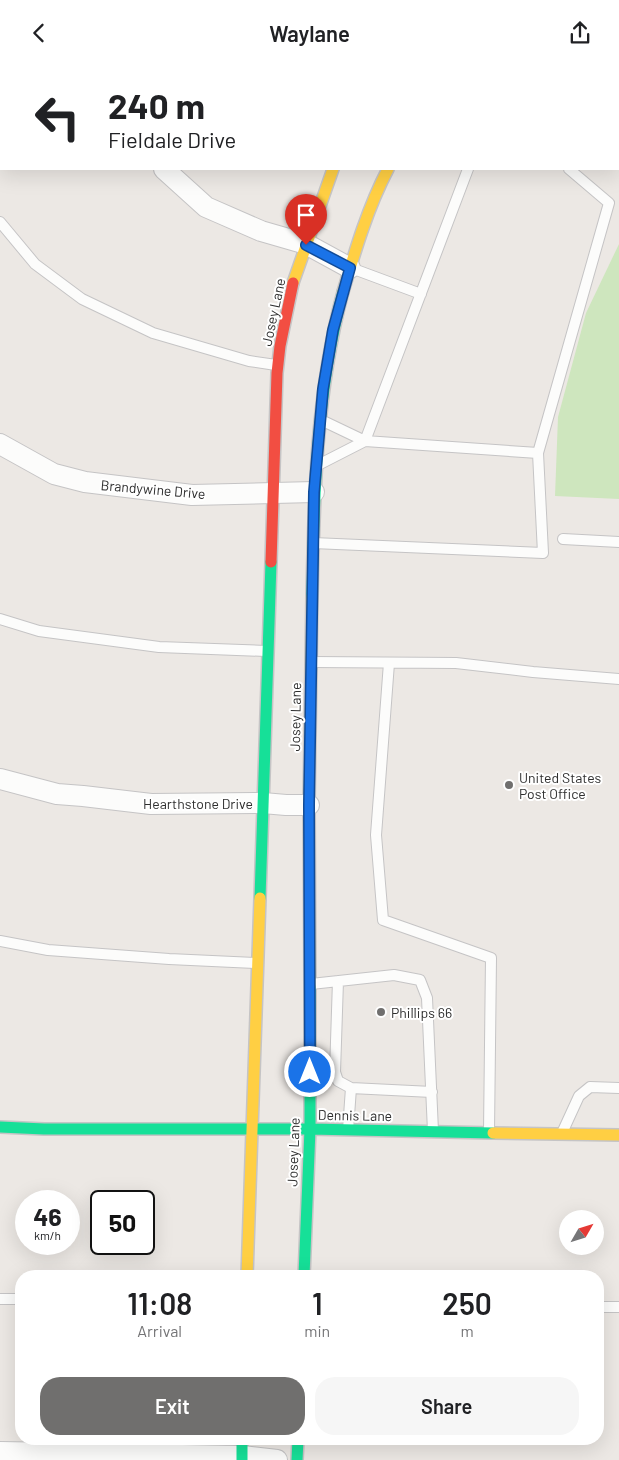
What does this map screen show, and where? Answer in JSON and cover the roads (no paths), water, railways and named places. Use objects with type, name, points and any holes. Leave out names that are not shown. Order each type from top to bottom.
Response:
[{"type":"main road","name":"Josey Lane","points":[[247,1270],[264,803],[272,492],[278,366],[293,283],[332,170]]},
{"type":"main road","name":"Josey Lane","points":[[304,1270],[310,1129],[322,1072],[309,984],[309,805],[314,492],[323,389],[333,330],[350,268],[378,188],[387,170]]},
{"type":"main road","name":"Dennis Lane","points":[[0,1127],[310,1129],[619,1135]]},
{"type":"main road","points":[[297,1460],[298,1445]]},
{"type":"street","points":[[165,170],[206,207],[261,231],[306,245],[350,268]]},
{"type":"street","name":"Brandywine Drive","points":[[0,444],[54,474],[85,482],[192,495],[314,492]]},
{"type":"street","name":"Hearthstone Drive","points":[[0,779],[57,794],[151,805],[264,803],[309,805]]},
{"type":"street","points":[[0,1453],[242,1452],[278,1460]]},
{"type":"lane","points":[[316,466],[365,441],[468,170]]},
{"type":"lane","points":[[313,543],[543,553],[538,453],[609,203],[570,170]]},
{"type":"lane","points":[[0,222],[35,264],[82,299],[154,333],[249,361],[278,366]]},
{"type":"lane","points":[[350,268],[421,294]]},
{"type":"lane","points":[[320,420],[365,441],[538,453]]},
{"type":"lane","points":[[563,539],[619,542]]},
{"type":"lane","points":[[0,619],[39,631],[159,647],[267,651]]},
{"type":"lane","points":[[311,662],[456,663],[532,672],[619,679]]},
{"type":"lane","points":[[389,663],[376,835],[382,920],[491,958],[489,1133]]},
{"type":"lane","points":[[0,941],[48,950],[257,963]]},
{"type":"lane","points":[[309,984],[394,975],[420,981],[427,998],[433,1132]]},
{"type":"lane","points":[[338,981],[322,1072],[344,1086],[351,1088],[432,1092]]},
{"type":"lane","points":[[562,1135],[579,1096],[590,1087],[619,1088]]},
{"type":"lane","points":[[348,1130],[351,1088]]},
{"type":"lane","points":[[0,1299],[15,1299]]},
{"type":"lane","points":[[604,1307],[619,1307]]},
{"type":"place","name":"United States Post Office","points":[[509,785]]},
{"type":"place","name":"Phillips 66","points":[[381,1012]]}]
